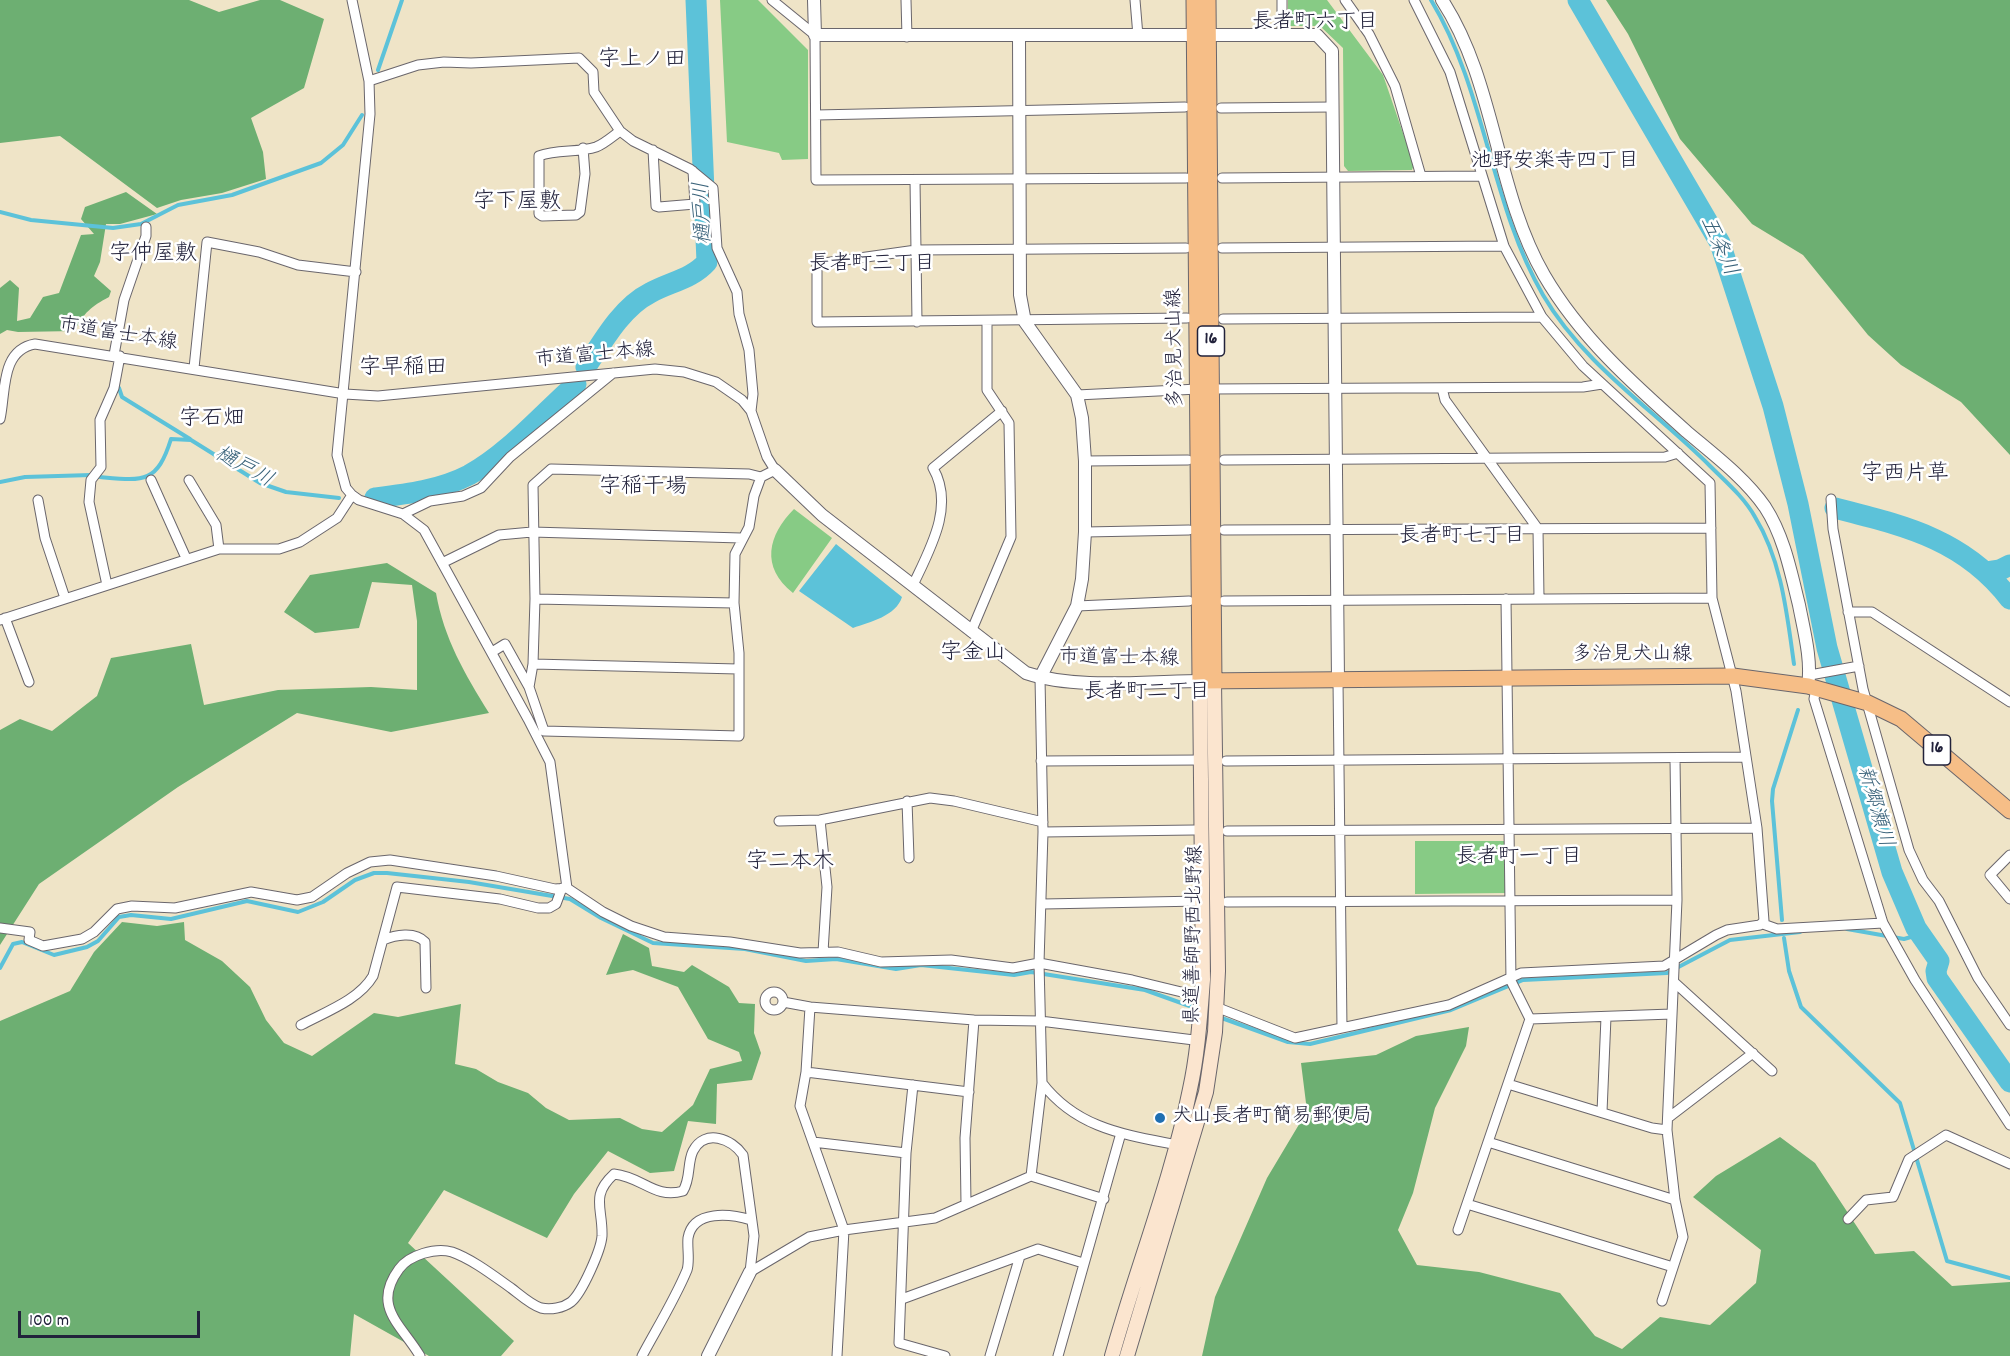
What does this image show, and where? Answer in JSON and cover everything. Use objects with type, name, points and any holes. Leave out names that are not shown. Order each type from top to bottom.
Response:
[{"type":"main road","name":"多治見犬山線","points":[[1194,0],[1202,36]]},
{"type":"main road","name":"多治見犬山線","points":[[1208,0],[1202,36],[1207,681],[1733,676],[1813,681],[1863,700],[1901,719],[2010,811]]},
{"type":"main road","name":"県道善師野西北野線","points":[[1112,1356],[1176,1144],[1190,1088],[1201,1006],[1200,760],[1207,681]]},
{"type":"main road","name":"県道善師野西北野線","points":[[1127,1356],[1206,1092],[1216,1013],[1218,971],[1207,681]]},
{"type":"street","points":[[301,1025],[336,1007],[368,985],[373,976],[397,886],[500,899],[549,908],[556,904],[565,888],[550,762],[424,530],[403,514],[358,500],[352,495],[346,488],[337,455],[345,394],[370,114],[369,81],[352,0]]},
{"type":"street","points":[[772,0],[815,35],[907,37],[1317,35],[1332,51],[1336,248],[1335,389],[1342,1028]]},
{"type":"street","points":[[814,0],[816,180],[1186,178]]},
{"type":"street","points":[[906,0],[907,37]]},
{"type":"street","points":[[1135,0],[1138,36]]},
{"type":"street","points":[[1282,0],[1282,35]]},
{"type":"street","points":[[1345,0],[1369,34],[1395,86],[1421,176]]},
{"type":"street","points":[[1414,0],[1450,72],[1504,246],[1542,317],[1565,347],[1602,384],[1710,483],[1712,598],[1733,676],[1746,757],[1757,828],[1765,912],[1763,924]]},
{"type":"street","points":[[1442,0],[1457,24],[1470,55],[1521,227],[1542,272],[1578,327],[1594,344],[1712,454],[1766,509],[1790,569],[1813,681],[1814,699],[1886,928],[2010,1125]]},
{"type":"street","points":[[1019,37],[1020,295],[1025,322],[1077,394],[1082,418],[1085,461],[1085,532],[1082,579],[1077,606],[1040,678],[1043,904],[1039,982],[1042,1083],[1031,1176]]},
{"type":"street","points":[[369,81],[418,65],[444,62],[579,58],[593,72],[594,92],[620,131],[695,173],[713,188],[717,248],[737,292],[739,314],[749,350],[753,394],[751,411]]},
{"type":"street","points":[[816,115],[1185,107]]},
{"type":"street","points":[[1221,108],[1333,107]]},
{"type":"street","points":[[583,148],[585,174],[580,212],[576,215],[542,216],[539,214],[538,156],[583,148],[597,147],[620,131]]},
{"type":"street","points":[[653,150],[656,206],[695,204],[695,173]]},
{"type":"street","points":[[1222,178],[1481,176]]},
{"type":"street","points":[[915,180],[917,322]]},
{"type":"street","points":[[107,585],[88,502],[91,480],[101,467],[100,420],[114,388],[124,300],[146,236],[146,227]]},
{"type":"street","points":[[194,368],[207,242],[260,252],[298,265],[356,272]]},
{"type":"street","points":[[1222,248],[1504,246]]},
{"type":"street","points":[[1186,248],[916,250],[817,264],[817,322],[1025,322],[1187,318]]},
{"type":"street","points":[[1223,319],[1542,317]]},
{"type":"street","points":[[971,632],[1011,537],[1009,423],[987,390],[987,321]]},
{"type":"street","name":"市道富士本線","points":[[0,419],[11,359],[23,347],[40,344],[345,394],[410,394],[655,369],[701,376],[729,390],[751,411],[767,457],[775,470],[822,515],[1009,662],[1040,678],[1074,682],[1207,681]]},
{"type":"street","points":[[403,514],[430,501],[463,496],[481,488],[510,457],[613,373]]},
{"type":"street","points":[[1077,394],[1205,389],[1583,387],[1602,384]]},
{"type":"street","points":[[1442,388],[1445,400],[1538,529],[1539,598]]},
{"type":"street","points":[[913,585],[940,526],[941,482],[933,468],[1002,411]]},
{"type":"street","points":[[1224,460],[1665,457],[1678,453]]},
{"type":"street","points":[[1085,461],[1188,460]]},
{"type":"street","points":[[529,687],[533,664],[535,599],[532,532],[533,485],[550,469],[749,474],[761,477],[775,470]]},
{"type":"street","points":[[492,652],[505,644],[529,687],[544,731],[739,736],[734,603],[735,554],[741,538],[749,527],[753,496],[761,477]]},
{"type":"street","points":[[152,480],[186,558]]},
{"type":"street","points":[[189,480],[216,525],[219,549]]},
{"type":"street","points":[[28,682],[2,619],[219,549],[279,549],[300,542],[337,518],[352,495]]},
{"type":"street","points":[[1831,499],[1833,529],[1859,666],[1863,700],[1909,850],[1923,880],[1939,901],[1978,978],[2010,1025]]},
{"type":"street","points":[[38,500],[45,538],[65,598]]},
{"type":"street","points":[[1224,530],[1711,528]]},
{"type":"street","points":[[1085,532],[1189,530]]},
{"type":"street","points":[[442,563],[499,535],[532,532],[741,538]]},
{"type":"street","points":[[1224,601],[1712,598]]},
{"type":"street","points":[[535,599],[734,603]]},
{"type":"street","points":[[1458,1230],[1530,1019],[1513,982],[1506,599]]},
{"type":"street","points":[[1077,606],[1189,601]]},
{"type":"street","points":[[1848,612],[1872,612],[2010,702]]},
{"type":"street","points":[[533,664],[738,669]]},
{"type":"street","points":[[1813,681],[1859,666]]},
{"type":"street","points":[[1226,761],[1746,757]]},
{"type":"street","points":[[1662,1301],[1683,1237],[1675,1200],[1667,1130],[1677,900],[1678,828],[1675,759]]},
{"type":"street","points":[[1041,761],[1200,760]]},
{"type":"street","points":[[779,821],[820,820],[930,798],[954,801],[1043,827],[1194,830]]},
{"type":"street","points":[[907,801],[909,858]]},
{"type":"street","points":[[820,820],[827,886],[823,952]]},
{"type":"street","points":[[1227,831],[1757,828]]},
{"type":"street","points":[[2010,855],[1990,875],[2010,899]]},
{"type":"street","points":[[0,928],[30,932],[29,940],[43,946],[59,945],[82,939],[94,932],[117,909],[132,906],[175,908],[252,891],[297,900],[312,897],[347,873],[370,862],[390,860],[565,888],[612,917],[664,937],[730,942],[800,953],[838,952],[881,962],[951,960],[1013,968],[1039,963],[1132,980],[1201,1006]]},
{"type":"street","points":[[1227,902],[1677,900]]},
{"type":"street","points":[[1043,904],[1201,901]]},
{"type":"street","points":[[1216,1013],[1295,1038],[1449,1005],[1513,982],[1521,974],[1664,966],[1675,962],[1716,935],[1763,924],[1777,929],[1886,928]]},
{"type":"street","points":[[382,940],[405,935],[422,938],[425,942],[426,988]]},
{"type":"street","points":[[1674,978],[1772,1071]]},
{"type":"street","points":[[783,1002],[810,1007],[974,1020],[1040,1021],[1194,1040]]},
{"type":"street","points":[[810,1007],[806,1072],[800,1106],[844,1230],[837,1356]]},
{"type":"street","points":[[1530,1019],[1672,1014]]},
{"type":"street","points":[[1602,1112],[1606,1017]]},
{"type":"street","points":[[966,1203],[965,1138],[974,1020]]},
{"type":"street","points":[[1668,1118],[1753,1053]]},
{"type":"street","points":[[806,1072],[969,1092]]},
{"type":"street","points":[[1042,1083],[1054,1098],[1095,1125],[1190,1148]]},
{"type":"street","points":[[1508,1084],[1667,1130]]},
{"type":"street","points":[[912,1086],[906,1153],[899,1343],[945,1356]]},
{"type":"street","points":[[1058,1356],[1121,1133]]},
{"type":"street","points":[[1848,1219],[1866,1200],[1893,1197],[1912,1157],[1924,1147],[1946,1135],[2010,1164]]},
{"type":"street","points":[[420,1356],[390,1315],[387,1298],[391,1280],[401,1266],[424,1253],[451,1252],[505,1283],[539,1308],[555,1309],[571,1301],[584,1282],[595,1258],[602,1239],[599,1194],[603,1185],[615,1174],[627,1175],[658,1193],[671,1194],[683,1191],[690,1172],[693,1150],[702,1142],[713,1138],[725,1138],[736,1145],[743,1155],[754,1236],[750,1272],[708,1356]]},
{"type":"street","points":[[813,1142],[906,1153]]},
{"type":"street","points":[[1488,1142],[1675,1200]]},
{"type":"street","points":[[750,1272],[809,1237],[935,1218],[1031,1176],[1104,1198]]},
{"type":"street","points":[[1467,1204],[1674,1267]]},
{"type":"street","points":[[642,1356],[688,1267],[689,1235],[698,1222],[713,1215],[731,1214],[751,1220]]},
{"type":"street","points":[[902,1299],[1038,1250],[1083,1263]]},
{"type":"street","points":[[990,1356],[1020,1256]]},
{"type":"green space","points":[[0,0],[189,0],[219,12],[260,0],[280,0],[324,19],[304,88],[251,118],[263,152],[266,179],[222,193],[181,200],[157,208],[60,136],[0,143]]},
{"type":"green space","points":[[720,0],[758,0],[808,50],[808,159],[782,160],[779,153],[727,142]]},
{"type":"green space","points":[[1288,0],[1327,0],[1383,75],[1414,165],[1412,170],[1348,171],[1344,166],[1343,48],[1320,26],[1288,26]]},
{"type":"green space","points":[[1606,0],[2010,0],[2010,455],[1961,402],[1901,365],[1868,335],[1803,255],[1752,224],[1680,139],[1628,34]]},
{"type":"green space","points":[[126,192],[157,214],[120,224],[106,224],[100,262],[94,276],[111,291],[109,297],[81,319],[75,331],[18,332],[7,330],[0,334],[0,288],[10,280],[19,288],[17,321],[30,318],[43,297],[59,293],[81,235],[94,234],[81,219],[85,207]]},
{"type":"green space","points":[[794,509],[832,538],[793,593],[776,573],[771,551],[778,529]]},
{"type":"green space","points":[[387,563],[436,593],[450,641],[489,713],[391,732],[297,713],[178,787],[39,884],[0,945],[0,730],[20,719],[52,731],[97,696],[111,658],[191,644],[204,705],[278,690],[371,687],[417,690],[417,621],[412,585],[372,582],[359,628],[315,633],[284,612],[310,575]]},
{"type":"green space","points":[[1415,841],[1504,841],[1506,893],[1415,894]]},
{"type":"green space","points":[[122,922],[157,926],[184,922],[185,940],[222,961],[250,987],[266,1020],[284,1043],[312,1056],[374,1013],[398,1017],[461,1004],[455,1064],[476,1069],[498,1082],[528,1093],[546,1108],[569,1120],[620,1118],[642,1129],[662,1132],[693,1105],[710,1069],[742,1061],[739,1052],[708,1039],[678,987],[633,970],[606,975],[623,934],[649,948],[652,966],[684,972],[692,965],[729,987],[739,1003],[755,1004],[754,1033],[761,1053],[752,1080],[717,1084],[716,1124],[688,1121],[674,1171],[650,1173],[608,1151],[574,1194],[547,1238],[444,1190],[408,1243],[514,1341],[501,1356],[429,1356],[354,1314],[350,1356],[0,1356],[0,1021],[70,991],[94,952]]},
{"type":"green space","points":[[1469,1027],[1466,1046],[1435,1108],[1413,1193],[1398,1230],[1417,1265],[1479,1272],[1560,1293],[1595,1336],[1622,1349],[1660,1317],[1710,1325],[1756,1283],[1761,1250],[1693,1197],[1716,1176],[1780,1137],[1815,1163],[1875,1254],[1914,1251],[1952,1286],[2010,1282],[2010,1356],[1202,1356],[1215,1297],[1267,1178],[1307,1111],[1301,1063],[1376,1055],[1416,1036]]},
{"type":"water","points":[[836,544],[902,597],[899,604],[888,614],[853,628],[799,591]]},
{"type":"waterway","points":[[378,70],[402,0]]},
{"type":"waterway","name":"樋戸川","points":[[586,367],[614,325],[640,299],[695,272],[707,262],[696,0]]},
{"type":"waterway","points":[[1431,0],[1464,72],[1511,223],[1525,260],[1543,295],[1560,320],[1599,365],[1688,445],[1751,510],[1772,552],[1786,608],[1794,664]]},
{"type":"waterway","name":"新郷瀬川","points":[[1578,0],[1720,243],[1773,406],[1798,504],[1827,648],[1892,872],[1916,928],[1939,961],[1936,971],[1937,978],[2010,1082]]},
{"type":"waterway","points":[[0,212],[31,220],[113,228],[141,224],[178,205],[232,195],[321,163],[343,145],[362,115]]},
{"type":"waterway","name":"樋戸川","points":[[375,498],[435,488],[469,475],[498,456],[576,384]]},
{"type":"waterway","points":[[119,388],[122,397],[190,439]]},
{"type":"waterway","name":"樋戸川","points":[[100,477],[138,479],[146,476],[154,472],[160,464],[171,439],[191,440],[260,483],[286,492],[339,498]]},
{"type":"waterway","name":"樋戸川","points":[[0,482],[25,477],[91,475]]},
{"type":"waterway","name":"五条川","points":[[1835,508],[1909,529],[1953,549],[1973,562],[2010,599]]},
{"type":"waterway","points":[[1987,572],[2000,570],[2010,565]]},
{"type":"waterway","points":[[1782,920],[1772,801],[1773,789],[1798,710]]},
{"type":"waterway","points":[[0,968],[13,944],[22,942],[54,955],[87,947],[98,941],[119,917],[131,915],[171,919],[247,901],[298,912],[323,902],[355,880],[374,873],[387,873],[469,882],[570,899],[601,918],[653,943],[745,949],[806,961],[836,959],[896,969],[921,965],[1014,975],[1031,972],[1145,990],[1212,1014]]},
{"type":"waterway","points":[[1847,929],[1904,939],[1911,937],[1916,928]]},
{"type":"waterway","points":[[1219,1017],[1288,1042],[1310,1044],[1451,1010],[1523,980],[1667,973],[1730,940],[1800,932]]},
{"type":"waterway","points":[[1784,938],[1789,971],[1801,1007],[1900,1103],[1947,1261],[2010,1278]]},
{"type":"place","name":"犬山長者町簡易郵便局","points":[[1160,1118]]},
{"type":"district","name":"長者町六丁目","points":[[1315,24]]},
{"type":"district","name":"字上ノ田","points":[[642,62]]},
{"type":"district","name":"池野安楽寺四丁目","points":[[1555,163]]},
{"type":"district","name":"字下屋敷","points":[[517,204]]},
{"type":"district","name":"字仲屋敷","points":[[153,256]]},
{"type":"district","name":"長者町三丁目","points":[[872,266]]},
{"type":"district","name":"字早稲田","points":[[403,370]]},
{"type":"district","name":"字石畑","points":[[212,421]]},
{"type":"district","name":"字西片草","points":[[1905,476]]},
{"type":"district","name":"字稲干場","points":[[643,489]]},
{"type":"district","name":"長者町七丁目","points":[[1462,538]]},
{"type":"district","name":"字金山","points":[[973,655]]},
{"type":"district","name":"長者町二丁目","points":[[1147,694]]},
{"type":"district","name":"長者町一丁目","points":[[1519,859]]},
{"type":"district","name":"字二本木","points":[[790,864]]}]
